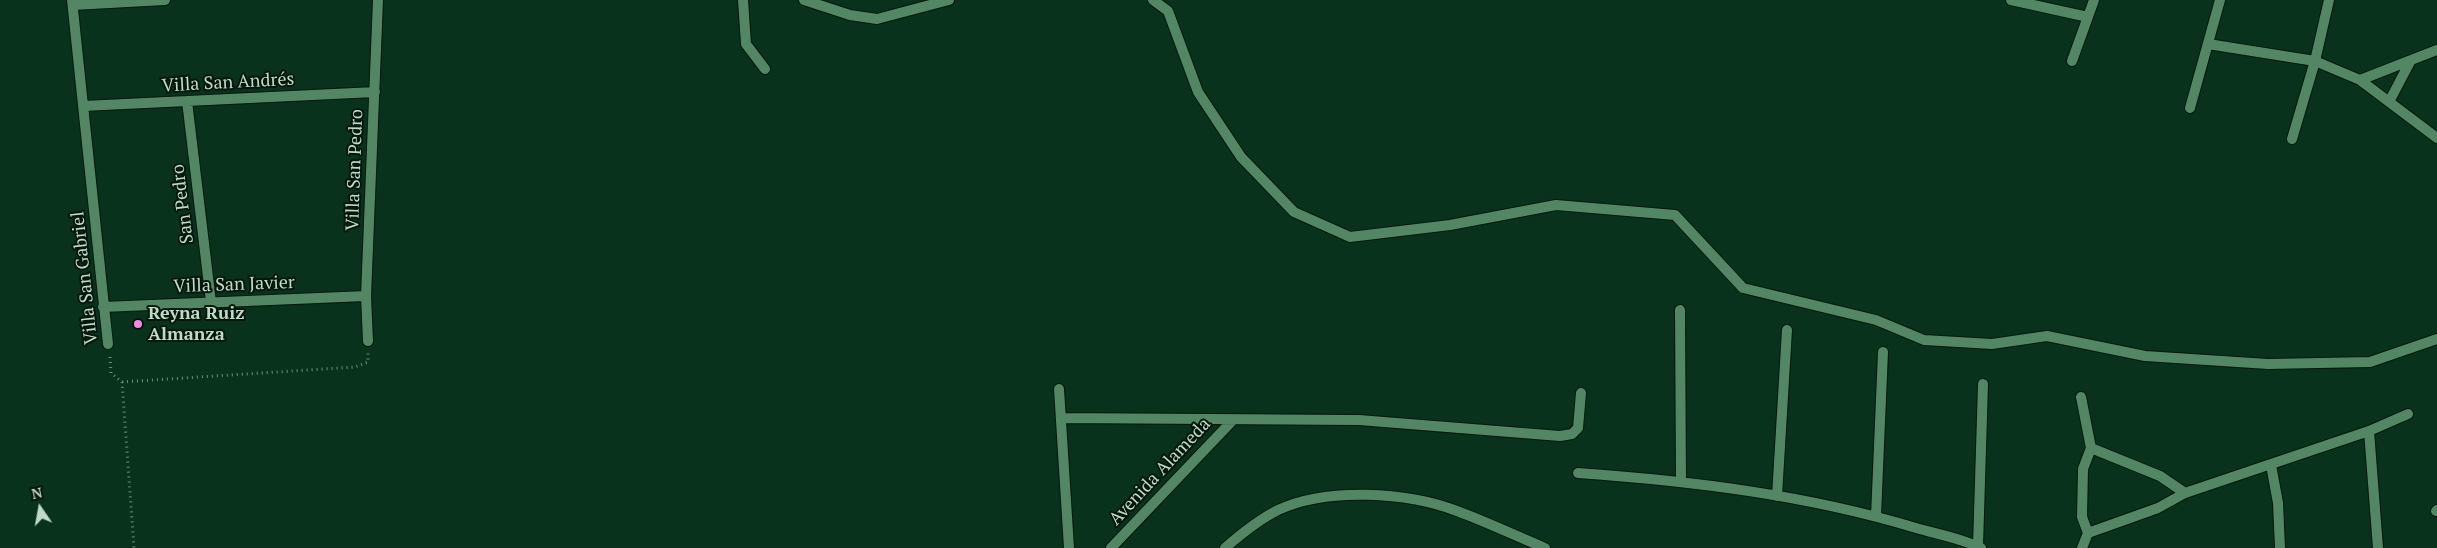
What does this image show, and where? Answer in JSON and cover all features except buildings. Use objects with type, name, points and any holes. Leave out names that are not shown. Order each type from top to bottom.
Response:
[{"type":"street","points":[[72,3],[164,0]]},
{"type":"street","name":"Villa San Pedro","points":[[368,341],[366,296],[378,0]]},
{"type":"street","points":[[743,0],[746,44],[765,69]]},
{"type":"street","points":[[804,0],[850,15],[877,19],[949,0]]},
{"type":"street","points":[[1153,0],[1168,11],[1198,92],[1241,157],[1294,212],[1350,236],[1450,225],[1556,205],[1676,215],[1743,288],[1876,320],[1924,340],[1992,344],[2047,336],[2145,356],[2268,364],[2370,362],[2437,339]]},
{"type":"street","points":[[2012,0],[2088,17]]},
{"type":"street","points":[[2072,61],[2094,0]]},
{"type":"street","points":[[2190,108],[2220,0]]},
{"type":"street","points":[[2292,139],[2315,61],[2329,0]]},
{"type":"street","name":"Villa San Gabriel","points":[[72,3],[108,344]]},
{"type":"street","points":[[2208,44],[2315,61],[2360,80],[2437,138]]},
{"type":"street","points":[[2360,80],[2437,50]]},
{"type":"street","points":[[2389,102],[2411,60]]},
{"type":"street","name":"Villa San Andrés","points":[[83,106],[375,92]]},
{"type":"street","name":"San Pedro","points":[[187,101],[210,302]]},
{"type":"street","name":"Villa San Javier","points":[[103,307],[366,296]]},
{"type":"street","points":[[1680,310],[1681,482]]},
{"type":"street","points":[[1777,496],[1787,330]]},
{"type":"street","points":[[1876,516],[1883,352]]},
{"type":"street","points":[[1578,473],[1681,482],[1777,496],[1876,516],[1980,547],[1983,384]]},
{"type":"street","points":[[1059,389],[1069,548]]},
{"type":"street","points":[[1061,418],[1359,420],[1560,436],[1572,434],[1578,428],[1581,393]]},
{"type":"street","points":[[2081,397],[2091,448],[2083,470],[2082,517],[2088,533],[2082,548]]},
{"type":"street","points":[[2088,533],[2158,508],[2185,493],[2369,431],[2408,414]]},
{"type":"street","name":"Avenida Alameda","points":[[1111,548],[1233,420]]},
{"type":"street","points":[[2369,431],[2378,548]]},
{"type":"street","points":[[2091,448],[2160,476],[2185,493]]},
{"type":"street","points":[[2271,465],[2278,502],[2280,548]]},
{"type":"street","points":[[1225,548],[1245,531],[1278,510],[1323,497],[1358,495],[1422,501],[1456,510],[1545,548]]},
{"type":"path","name":"Villa San Gabriel","points":[[108,344],[111,373],[122,382],[134,548]]},
{"type":"path","points":[[122,382],[355,367],[368,362]]},
{"type":"place","name":"Reyna Ruiz Almanza","points":[[138,324]]}]
